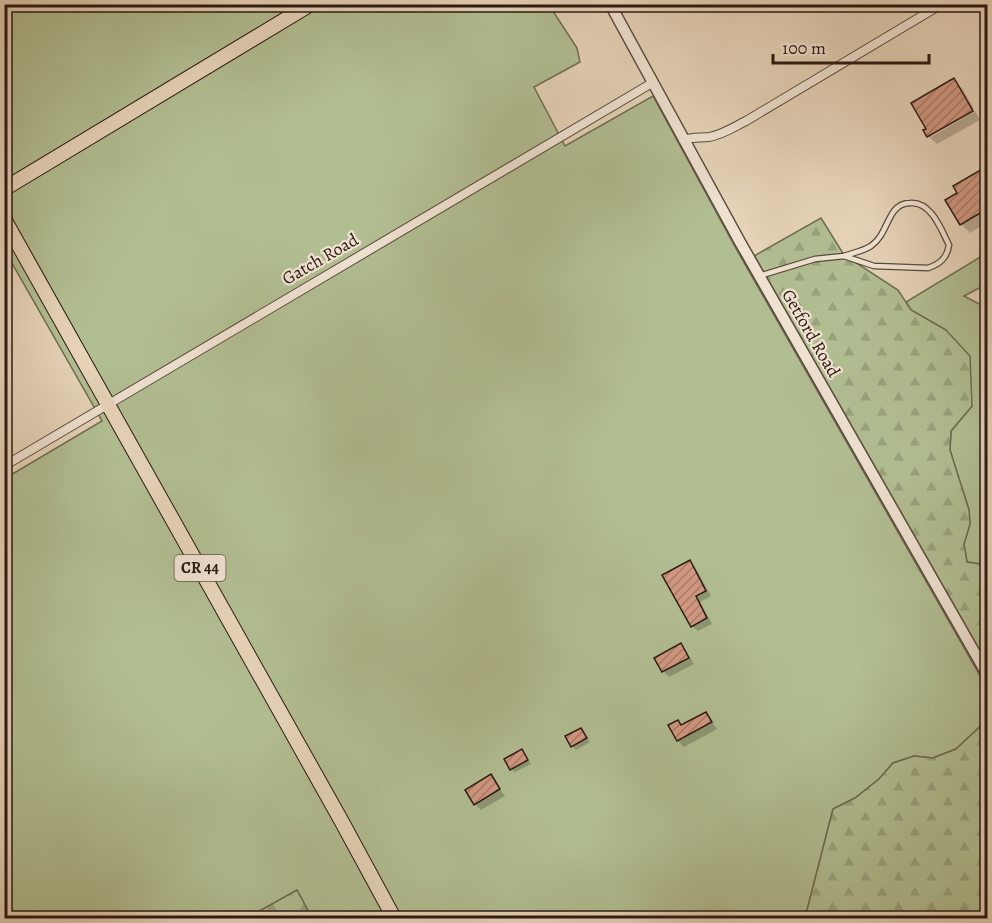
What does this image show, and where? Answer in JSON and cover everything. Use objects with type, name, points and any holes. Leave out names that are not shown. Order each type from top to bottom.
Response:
[{"type":"main road","points":[[4,189],[311,4]]},
{"type":"main road","name":"CR 44","points":[[4,219],[394,918]]},
{"type":"street","name":"Getford Road","points":[[610,4],[759,276],[987,676]]},
{"type":"street","points":[[683,140],[694,136],[707,137],[721,134],[746,121],[942,4]]},
{"type":"street","name":"Gatch Road","points":[[4,466],[652,82]]},
{"type":"lane","points":[[759,276],[815,259],[844,256],[872,245],[894,210],[908,203],[919,203],[927,207],[949,245],[944,259],[928,268],[874,266],[844,256]]},
{"type":"green space","points":[[5,5],[300,5],[5,182]]},
{"type":"green space","points":[[321,5],[549,5],[577,48],[580,62],[534,87],[565,146],[653,96],[734,245],[987,688],[987,720],[956,749],[933,758],[914,756],[893,763],[879,779],[855,798],[833,809],[805,918],[401,918],[5,206],[4,195],[51,165]]},
{"type":"green space","points":[[821,218],[844,255],[898,290],[911,310],[946,330],[970,356],[972,406],[951,431],[950,450],[969,510],[970,524],[964,544],[967,562],[981,564],[987,562],[987,664],[754,256]]},
{"type":"green space","points":[[5,231],[387,918],[312,918],[297,890],[247,918],[5,918],[4,479],[102,421],[5,251]]},
{"type":"green space","points":[[987,253],[987,284],[964,296],[987,308],[988,562],[981,564],[967,562],[964,544],[970,524],[969,510],[950,450],[951,431],[972,406],[946,330],[911,310],[906,302]]},
{"type":"green space","points":[[987,720],[987,918],[805,918],[833,809],[855,798],[879,779],[893,763],[914,756],[933,758],[956,749]]},
{"type":"green space","points":[[297,890],[312,918],[247,918]]},
{"type":"building","points":[[954,78],[973,111],[927,137],[923,130],[926,129],[911,103]]},
{"type":"building","points":[[984,168],[987,175],[987,209],[960,225],[945,200],[957,193],[953,186]]},
{"type":"building","points":[[690,560],[706,591],[696,596],[707,618],[691,627],[662,575]]},
{"type":"building","points":[[681,643],[689,658],[662,672],[654,658]]},
{"type":"building","points":[[706,712],[712,722],[677,741],[668,725],[678,720],[681,725]]},
{"type":"building","points":[[581,728],[587,738],[571,747],[565,736]]},
{"type":"building","points":[[522,749],[528,760],[510,770],[504,759]]},
{"type":"building","points":[[491,774],[500,789],[474,805],[465,790]]}]
